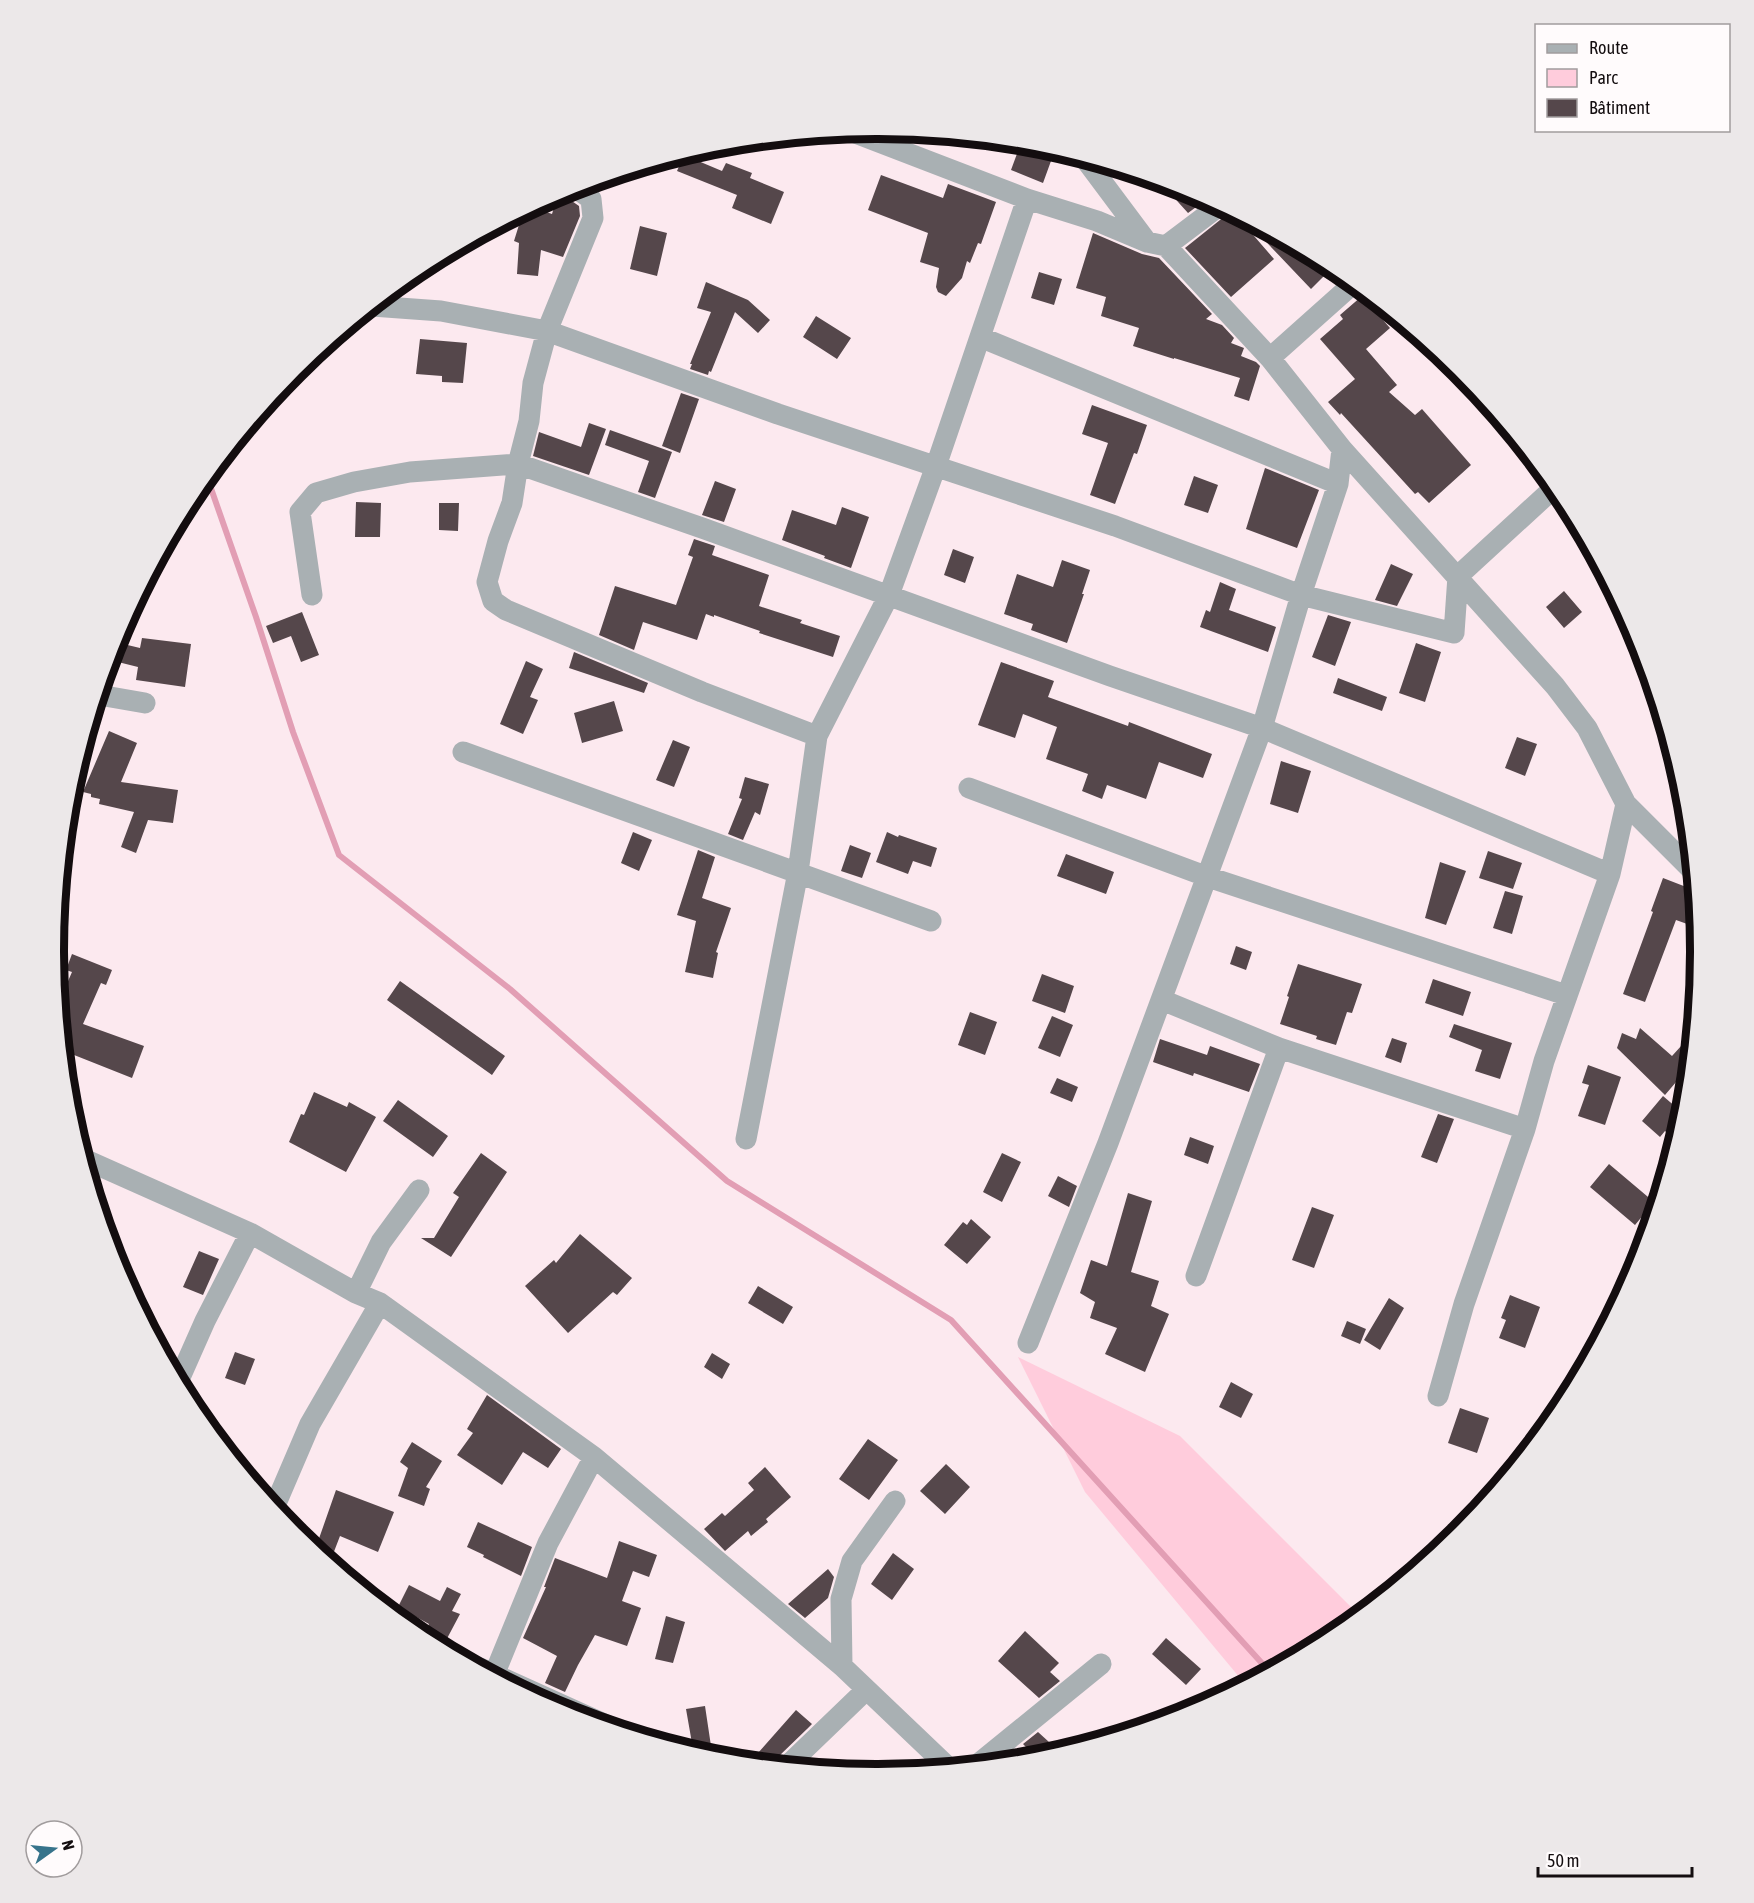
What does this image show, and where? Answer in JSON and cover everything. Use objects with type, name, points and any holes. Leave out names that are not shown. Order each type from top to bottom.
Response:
[{"type":"street","points":[[871,139],[1026,199],[1096,221],[1157,244]]},
{"type":"street","points":[[1093,169],[1157,244],[1270,358],[1342,449],[1555,686],[1587,728],[1626,804],[1685,863]]},
{"type":"street","points":[[584,194],[591,199],[593,218],[547,331],[533,383],[530,422],[518,464],[512,503],[498,541],[487,582],[493,602],[506,610],[680,683],[817,736]]},
{"type":"street","points":[[746,1139],[798,872],[817,736],[889,595],[936,466],[1026,199]]},
{"type":"street","points":[[1157,244],[1210,211]]},
{"type":"street","points":[[1270,358],[1347,290]]},
{"type":"street","points":[[382,307],[441,311],[547,331],[778,414],[1114,526],[1300,595],[1454,633],[1458,576],[1548,493]]},
{"type":"street","points":[[980,337],[1338,484]]},
{"type":"street","points":[[1028,1343],[1108,1143],[1262,728],[1300,595],[1338,484],[1342,449]]},
{"type":"street","points":[[312,595],[300,512],[316,493],[354,482],[410,472],[518,464],[1110,676],[1262,728],[1610,874]]},
{"type":"street","points":[[106,696],[145,703]]},
{"type":"street","points":[[463,753],[931,921]]},
{"type":"street","points":[[969,788],[1208,877],[1566,995]]},
{"type":"street","points":[[1438,1396],[1464,1304],[1526,1129],[1544,1061],[1610,874],[1626,804]]},
{"type":"street","points":[[1162,1000],[1279,1048],[1526,1129]]},
{"type":"street","points":[[1196,1276],[1279,1048]]},
{"type":"street","points":[[92,1163],[250,1233],[356,1293],[380,1303],[594,1457],[842,1666],[942,1761]]},
{"type":"street","points":[[356,1293],[381,1242],[419,1190]]},
{"type":"street","points":[[182,1372],[250,1233]]},
{"type":"street","points":[[278,1500],[310,1424],[380,1303]]},
{"type":"street","points":[[492,1666],[548,1542],[594,1457]]},
{"type":"street","points":[[842,1666],[841,1599],[852,1561],[895,1501]]},
{"type":"street","points":[[988,1756],[1101,1664]]},
{"type":"street","points":[[794,1759],[866,1690]]},
{"type":"green space","points":[[1018,1357],[1180,1436],[1353,1609],[1283,1655],[1240,1678],[1085,1492]]},
{"type":"building","points":[[1018,152],[1052,159],[1043,183],[1011,170]]},
{"type":"building","points":[[696,160],[722,171],[726,163],[752,173],[750,178],[784,192],[771,224],[732,208],[737,195],[677,171],[680,164]]},
{"type":"building","points":[[881,175],[943,198],[948,184],[996,202],[981,244],[978,243],[970,263],[967,261],[962,278],[946,296],[938,292],[936,287],[939,268],[920,262],[928,233],[868,210]]},
{"type":"building","points":[[1171,195],[1198,206],[1188,213]]},
{"type":"building","points":[[570,200],[579,206],[580,216],[563,257],[541,250],[538,276],[517,274],[519,243],[514,241],[520,222],[544,211],[552,214],[554,206]]},
{"type":"building","points":[[1223,217],[1249,230],[1274,259],[1231,297],[1185,248]]},
{"type":"building","points":[[640,226],[667,233],[657,276],[630,269]]},
{"type":"building","points":[[1093,233],[1142,254],[1159,258],[1212,314],[1206,319],[1222,325],[1234,338],[1231,343],[1244,348],[1241,356],[1260,366],[1249,401],[1234,396],[1240,378],[1133,346],[1139,328],[1101,316],[1106,297],[1076,288]]},
{"type":"building","points":[[1261,236],[1326,274],[1311,289]]},
{"type":"building","points":[[1039,272],[1062,279],[1054,305],[1031,298]]},
{"type":"building","points":[[706,282],[748,300],[770,320],[758,333],[735,312],[708,375],[690,369],[711,312],[697,308]]},
{"type":"building","points":[[1359,298],[1371,306],[1390,328],[1366,349],[1397,385],[1389,392],[1415,415],[1422,409],[1471,465],[1429,503],[1418,492],[1415,494],[1341,413],[1340,415],[1328,402],[1355,379],[1320,339],[1343,319],[1340,315]]},
{"type":"building","points":[[816,316],[851,338],[837,359],[803,337]]},
{"type":"building","points":[[420,339],[467,343],[463,383],[442,382],[442,376],[416,374]]},
{"type":"building","points":[[681,393],[699,399],[680,453],[662,446]]},
{"type":"building","points":[[1092,405],[1147,425],[1115,504],[1090,495],[1108,443],[1082,434]]},
{"type":"building","points":[[589,423],[606,429],[589,475],[533,456],[539,432],[581,447]]},
{"type":"building","points":[[610,430],[672,452],[655,498],[638,492],[649,461],[605,445]]},
{"type":"building","points":[[1265,468],[1319,490],[1297,548],[1246,529]]},
{"type":"building","points":[[1194,476],[1218,485],[1208,513],[1184,505]]},
{"type":"building","points":[[715,481],[736,489],[724,522],[702,515]]},
{"type":"building","points":[[356,502],[381,503],[380,537],[355,537]]},
{"type":"building","points":[[439,503],[459,503],[458,531],[439,530]]},
{"type":"building","points":[[842,507],[869,517],[851,568],[782,540],[792,510],[836,525]]},
{"type":"building","points":[[694,539],[715,546],[712,555],[769,575],[759,606],[802,620],[800,623],[840,636],[833,657],[706,614],[697,640],[643,622],[634,650],[599,635],[615,586],[676,605],[693,557],[688,555]]},
{"type":"building","points":[[953,549],[974,557],[965,583],[944,575]]},
{"type":"building","points":[[1062,560],[1090,570],[1067,643],[1031,630],[1033,624],[1004,614],[1017,574],[1053,587]]},
{"type":"building","points":[[1391,564],[1413,574],[1397,606],[1375,600]]},
{"type":"building","points":[[1220,582],[1236,589],[1229,610],[1276,627],[1268,652],[1200,627],[1206,610],[1210,612]]},
{"type":"building","points":[[1564,591],[1582,612],[1564,628],[1546,607]]},
{"type":"building","points":[[302,612],[319,655],[301,662],[291,636],[273,643],[266,626]]},
{"type":"building","points":[[1328,615],[1351,622],[1335,666],[1312,657]]},
{"type":"building","points":[[142,638],[191,644],[185,687],[136,680],[138,667],[118,662],[125,644],[140,648]]},
{"type":"building","points":[[1416,643],[1441,652],[1425,702],[1399,693]]},
{"type":"building","points":[[574,652],[648,683],[644,693],[569,668]]},
{"type":"building","points":[[526,661],[543,669],[530,697],[538,700],[523,734],[500,724]]},
{"type":"building","points":[[1001,662],[1054,681],[1048,697],[1128,726],[1129,722],[1212,754],[1203,778],[1159,762],[1146,799],[1107,785],[1102,799],[1082,791],[1088,774],[1046,759],[1057,727],[1023,714],[1015,738],[978,725]]},
{"type":"building","points":[[1338,678],[1387,697],[1382,711],[1333,693]]},
{"type":"building","points":[[614,701],[623,731],[582,743],[574,713]]},
{"type":"building","points":[[109,731],[137,743],[121,782],[178,790],[173,823],[148,820],[136,853],[121,847],[134,812],[99,804],[100,799],[83,792]]},
{"type":"building","points":[[1517,737],[1537,744],[1525,776],[1505,768]]},
{"type":"building","points":[[673,740],[690,747],[674,787],[656,780]]},
{"type":"building","points":[[1281,761],[1311,771],[1298,813],[1270,804]]},
{"type":"building","points":[[745,777],[769,784],[760,815],[755,812],[743,840],[728,834],[742,799],[739,798]]},
{"type":"building","points":[[633,832],[652,840],[639,871],[621,863]]},
{"type":"building","points":[[887,832],[937,848],[931,867],[913,861],[908,874],[876,862]]},
{"type":"building","points":[[850,845],[871,853],[862,878],[841,871]]},
{"type":"building","points":[[698,850],[715,857],[702,898],[731,908],[716,952],[718,953],[713,978],[685,972],[696,921],[677,915]]},
{"type":"building","points":[[1488,851],[1522,863],[1513,889],[1479,878]]},
{"type":"building","points":[[1066,854],[1114,872],[1106,894],[1057,876]]},
{"type":"building","points":[[1440,862],[1466,871],[1446,925],[1425,918]]},
{"type":"building","points":[[1663,878],[1687,887],[1689,925],[1676,920],[1645,1002],[1623,994],[1653,912],[1651,911]]},
{"type":"building","points":[[1505,891],[1523,896],[1512,934],[1493,928]]},
{"type":"building","points":[[1236,946],[1252,952],[1246,970],[1230,964]]},
{"type":"building","points":[[72,954],[112,970],[106,985],[101,983],[83,1024],[144,1046],[132,1078],[71,1054],[65,987],[72,972],[66,970]]},
{"type":"building","points":[[1298,964],[1362,984],[1352,1013],[1347,1012],[1336,1045],[1280,1024]]},
{"type":"building","points":[[1042,974],[1074,986],[1065,1013],[1032,1001]]},
{"type":"building","points":[[1433,979],[1471,992],[1463,1016],[1425,1003]]},
{"type":"building","points":[[400,981],[505,1056],[492,1075],[387,1000]]},
{"type":"building","points":[[970,1012],[997,1022],[985,1055],[958,1045]]},
{"type":"building","points":[[1052,1016],[1073,1025],[1060,1057],[1038,1048]]},
{"type":"building","points":[[1454,1024],[1512,1043],[1500,1079],[1475,1071],[1482,1050],[1449,1037]]},
{"type":"building","points":[[1640,1028],[1672,1056],[1684,1042],[1680,1078],[1665,1095],[1617,1048],[1622,1033],[1636,1039]]},
{"type":"building","points":[[1392,1038],[1407,1043],[1401,1063],[1385,1057]]},
{"type":"building","points":[[1160,1039],[1207,1055],[1210,1046],[1260,1064],[1249,1092],[1153,1062]]},
{"type":"building","points":[[1588,1065],[1621,1077],[1605,1125],[1578,1116],[1589,1085],[1582,1083]]},
{"type":"building","points":[[1057,1078],[1078,1087],[1072,1102],[1050,1093]]},
{"type":"building","points":[[314,1092],[347,1107],[349,1102],[376,1117],[346,1172],[289,1142]]},
{"type":"building","points":[[1663,1096],[1675,1106],[1668,1134],[1665,1131],[1660,1137],[1642,1121]]},
{"type":"building","points":[[398,1100],[448,1136],[433,1157],[383,1121]]},
{"type":"building","points":[[1438,1114],[1454,1119],[1437,1163],[1421,1157]]},
{"type":"building","points":[[1190,1137],[1214,1146],[1208,1164],[1184,1155]]},
{"type":"building","points":[[481,1153],[507,1172],[451,1257],[421,1238],[434,1238],[459,1197],[453,1193]]},
{"type":"building","points":[[1002,1153],[1021,1162],[1002,1202],[983,1192]]},
{"type":"building","points":[[1609,1164],[1650,1199],[1647,1211],[1635,1225],[1590,1187]]},
{"type":"building","points":[[1058,1176],[1077,1186],[1069,1207],[1048,1196]]},
{"type":"building","points":[[1128,1193],[1152,1201],[1131,1272],[1159,1281],[1151,1306],[1169,1314],[1145,1372],[1105,1354],[1117,1328],[1090,1318],[1095,1302],[1080,1293],[1091,1260],[1107,1266]]},
{"type":"building","points":[[1312,1207],[1334,1215],[1314,1268],[1292,1260]]},
{"type":"building","points":[[971,1219],[991,1237],[967,1264],[944,1245],[963,1222],[967,1225]]},
{"type":"building","points":[[580,1234],[632,1278],[617,1295],[613,1292],[568,1333],[525,1286],[554,1260],[556,1263]]},
{"type":"building","points":[[199,1251],[219,1259],[203,1295],[183,1287]]},
{"type":"building","points":[[758,1286],[793,1307],[783,1324],[748,1303]]},
{"type":"building","points":[[1510,1295],[1540,1307],[1525,1348],[1499,1338],[1506,1320],[1501,1318]]},
{"type":"building","points":[[1389,1298],[1404,1308],[1380,1350],[1364,1340]]},
{"type":"building","points":[[1347,1321],[1366,1329],[1360,1344],[1341,1336]]},
{"type":"building","points":[[235,1352],[255,1359],[245,1385],[225,1378]]},
{"type":"building","points":[[712,1353],[730,1364],[722,1379],[704,1367]]},
{"type":"building","points":[[1231,1382],[1253,1394],[1241,1418],[1219,1407]]},
{"type":"building","points":[[487,1395],[561,1449],[548,1468],[523,1452],[502,1485],[457,1455],[473,1433],[467,1429]]},
{"type":"building","points":[[1460,1408],[1489,1418],[1477,1453],[1448,1443]]},
{"type":"building","points":[[868,1439],[898,1460],[869,1500],[839,1479]]},
{"type":"building","points":[[412,1442],[442,1461],[426,1487],[430,1489],[424,1506],[398,1496],[408,1468],[400,1462]]},
{"type":"building","points":[[946,1464],[970,1487],[945,1514],[920,1491]]},
{"type":"building","points":[[765,1467],[791,1497],[766,1519],[768,1522],[751,1536],[748,1531],[725,1551],[704,1529],[722,1513],[725,1516],[754,1490],[748,1483]]},
{"type":"building","points":[[336,1490],[394,1512],[378,1552],[340,1536],[333,1555],[318,1541]]},
{"type":"building","points":[[478,1522],[532,1547],[521,1576],[467,1547]]},
{"type":"building","points":[[619,1541],[657,1555],[649,1577],[633,1571],[622,1601],[641,1608],[627,1646],[595,1635],[565,1692],[545,1683],[557,1656],[523,1638],[546,1587],[544,1587],[555,1558],[607,1578]]},
{"type":"building","points":[[893,1553],[914,1569],[892,1600],[871,1584]]},
{"type":"building","points":[[828,1569],[834,1577],[828,1598],[805,1618],[788,1604]]},
{"type":"building","points":[[409,1585],[440,1601],[447,1587],[461,1594],[452,1611],[460,1614],[446,1640],[427,1628],[429,1624],[398,1607]]},
{"type":"building","points":[[666,1616],[685,1622],[673,1663],[655,1659]]},
{"type":"building","points":[[1025,1631],[1059,1663],[1050,1672],[1060,1681],[1039,1698],[998,1661]]},
{"type":"building","points":[[1166,1638],[1201,1669],[1186,1685],[1152,1654]]},
{"type":"building","points":[[705,1706],[711,1746],[692,1742],[686,1709]]},
{"type":"building","points":[[796,1710],[812,1724],[778,1758],[757,1755]]},
{"type":"building","points":[[1038,1732],[1052,1744],[1025,1750],[1026,1747],[1023,1744]]},
{"type":"waterway","points":[[210,487],[293,732],[339,855],[510,989],[727,1181],[951,1320],[1264,1665]]}]
